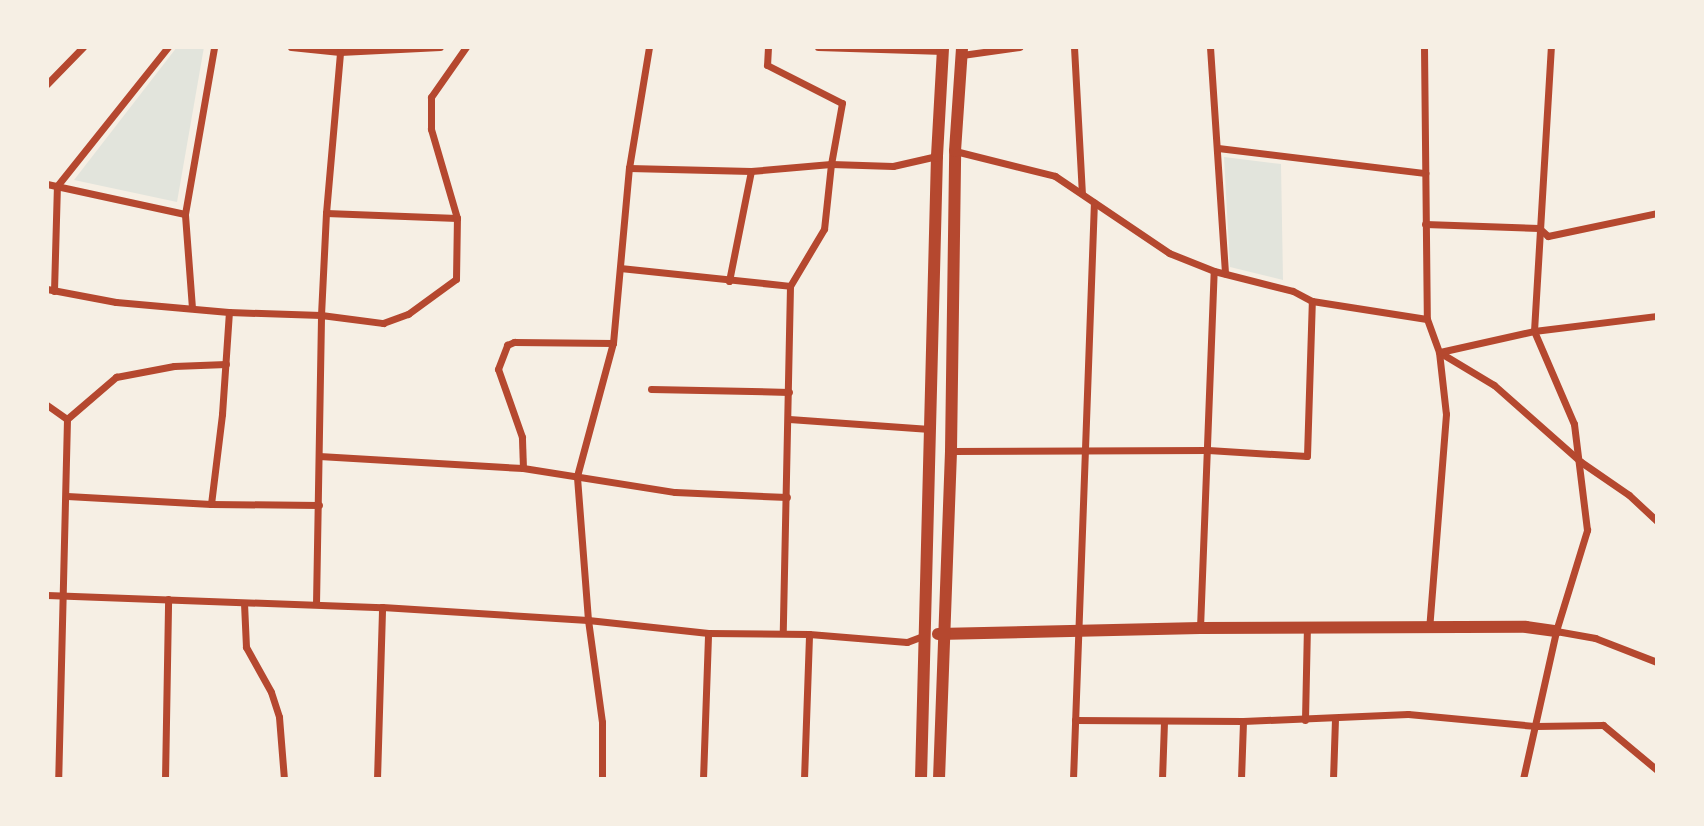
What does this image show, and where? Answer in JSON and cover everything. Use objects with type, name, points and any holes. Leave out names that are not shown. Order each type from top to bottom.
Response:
[{"type":"street","points":[[47,84],[83,47]]},
{"type":"street","points":[[169,47],[57,186],[51,290],[116,302],[229,312],[321,315],[383,323],[408,314],[456,279],[457,218],[431,129],[431,97],[466,47]]},
{"type":"street","points":[[192,308],[185,214],[214,47]]},
{"type":"street","points":[[291,47],[340,51],[440,47]]},
{"type":"street","points":[[603,779],[602,722],[588,620],[577,476],[613,343],[629,167],[649,47]]},
{"type":"street","points":[[768,47],[767,65],[842,103],[831,164],[824,229],[790,286],[783,633]]},
{"type":"street","points":[[818,47],[943,49],[937,156],[921,779]]},
{"type":"street","points":[[939,779],[951,450],[955,151],[962,51],[1019,47]]},
{"type":"street","points":[[1074,47],[1082,193]]},
{"type":"street","points":[[1210,47],[1225,274]]},
{"type":"street","points":[[1424,47],[1427,319],[1439,352],[1446,414],[1429,628]]},
{"type":"street","points":[[1523,779],[1556,631],[1587,530],[1581,462],[1574,424],[1534,331],[1550,47]]},
{"type":"street","points":[[316,604],[321,315],[326,213],[340,51]]},
{"type":"street","points":[[1218,148],[1425,173]]},
{"type":"street","points":[[955,151],[1055,176],[1169,253],[1214,271],[1293,292],[1312,301],[1427,319]]},
{"type":"street","points":[[629,167],[751,171],[831,164],[893,166],[937,156]]},
{"type":"street","points":[[729,281],[751,171]]},
{"type":"street","points":[[47,184],[185,214]]},
{"type":"street","points":[[1073,779],[1094,202]]},
{"type":"street","points":[[326,213],[457,218]]},
{"type":"street","points":[[1425,224],[1539,228],[1548,236],[1657,213]]},
{"type":"street","points":[[620,268],[790,286]]},
{"type":"street","points":[[1200,628],[1214,271]]},
{"type":"street","points":[[951,450],[1209,450],[1307,456],[1312,301]]},
{"type":"street","points":[[211,504],[229,312]]},
{"type":"street","points":[[1439,352],[1492,343],[1534,331],[1657,316]]},
{"type":"street","points":[[523,468],[522,437],[498,369],[508,345],[514,342],[613,343]]},
{"type":"street","points":[[1439,352],[1494,385],[1581,462],[1629,495],[1657,521]]},
{"type":"street","points":[[58,779],[67,419],[116,377],[174,366],[226,364]]},
{"type":"street","points":[[651,389],[789,392]]},
{"type":"street","points":[[47,404],[67,419]]},
{"type":"street","points":[[789,419],[931,429]]},
{"type":"street","points":[[319,456],[523,468],[675,492],[787,497]]},
{"type":"street","points":[[67,496],[211,504],[319,505]]},
{"type":"street","points":[[47,595],[382,607],[588,620],[708,633],[809,634],[907,642],[925,635],[945,634],[1200,628],[1526,627],[1604,641],[1657,662]]},
{"type":"street","points":[[164,779],[168,599]]},
{"type":"street","points":[[244,603],[246,647],[271,692],[279,718],[284,779]]},
{"type":"street","points":[[377,779],[382,607]]},
{"type":"street","points":[[1305,719],[1307,628]]},
{"type":"street","points":[[703,779],[708,633]]},
{"type":"street","points":[[804,779],[809,634]]},
{"type":"street","points":[[1075,720],[1243,721],[1408,714],[1536,726],[1603,725],[1657,771]]},
{"type":"street","points":[[1333,779],[1335,719]]},
{"type":"street","points":[[1162,779],[1164,720]]},
{"type":"street","points":[[1241,779],[1243,721]]},
{"type":"shaded area","points":[[177,47],[204,47],[177,202],[74,180]]},
{"type":"shaded area","points":[[1224,157],[1281,164],[1283,280],[1230,267]]}]
